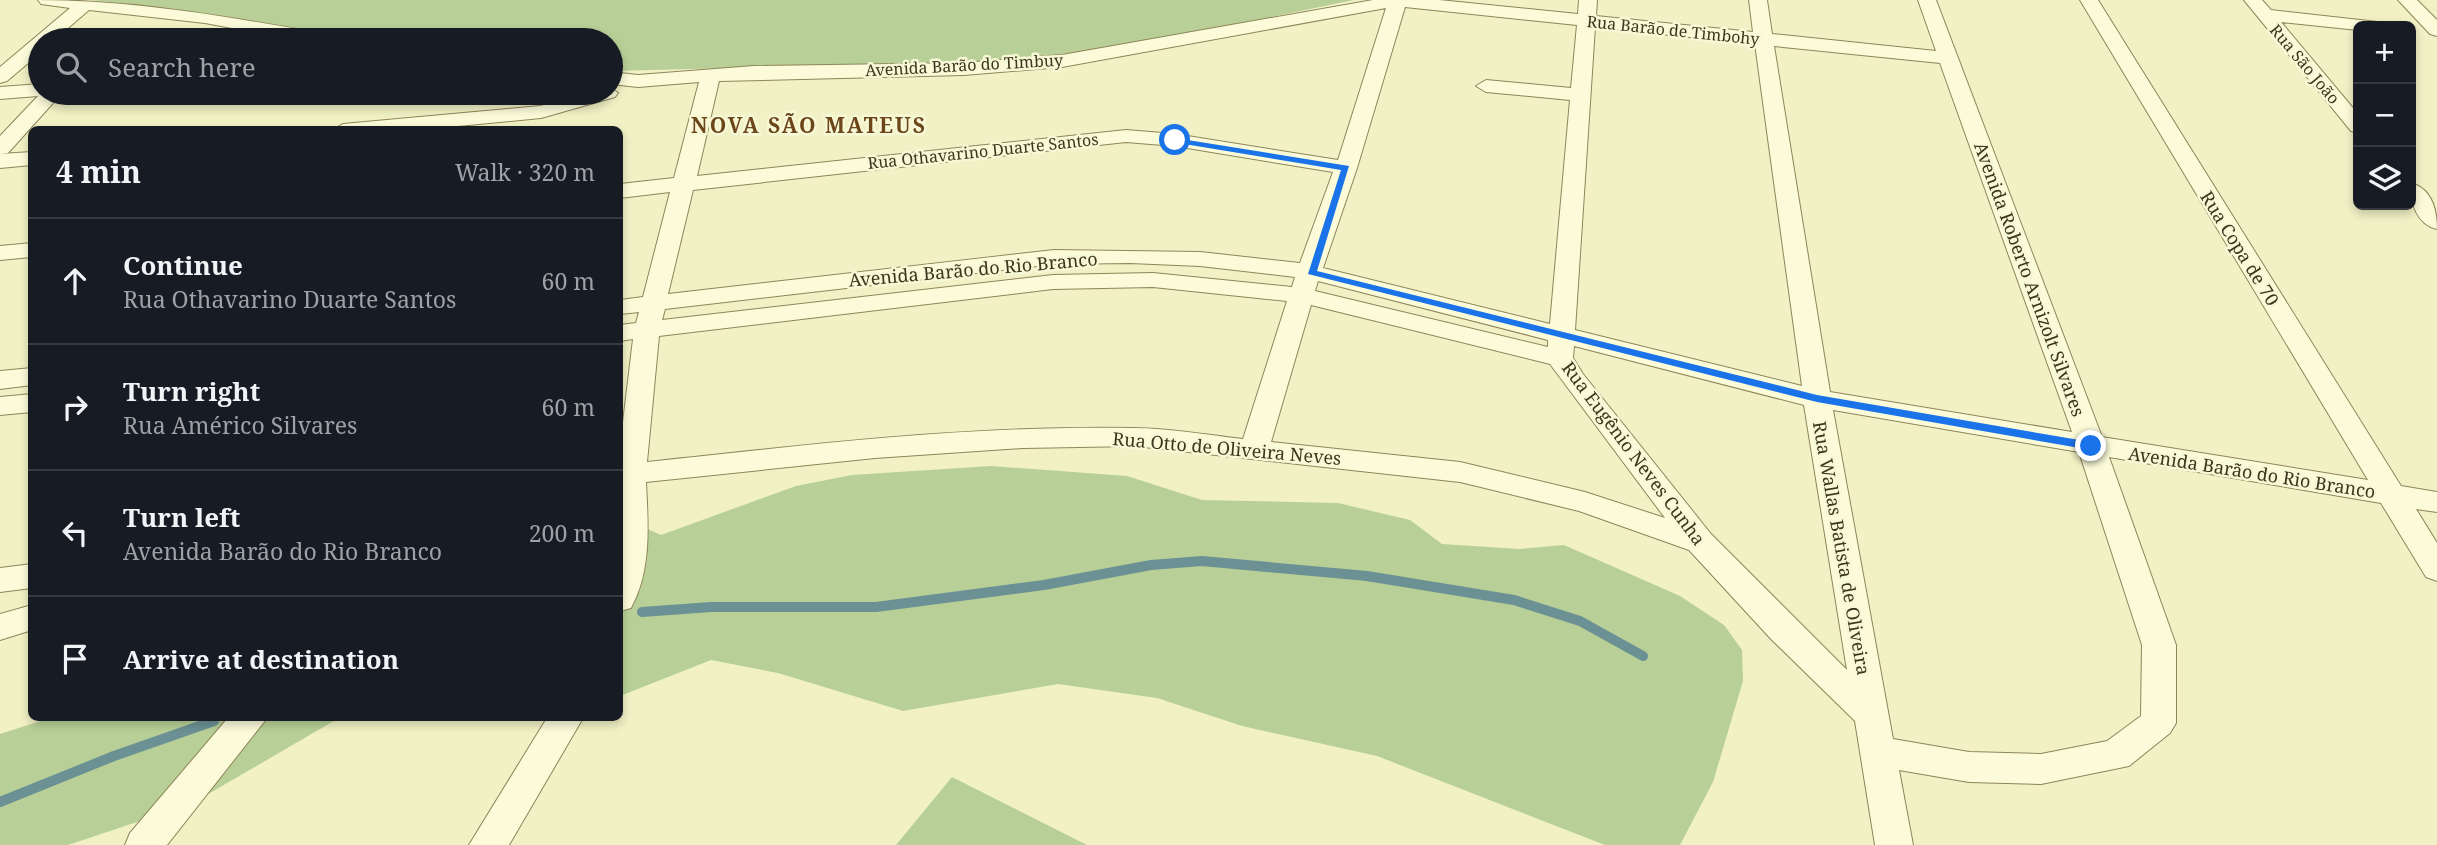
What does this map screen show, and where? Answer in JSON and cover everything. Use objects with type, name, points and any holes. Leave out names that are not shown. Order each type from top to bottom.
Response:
[{"type":"street","points":[[47,0],[205,18],[260,28]]},
{"type":"street","points":[[1255,447],[1398,0]]},
{"type":"street","name":"Rua Barão de Timbohy","points":[[1398,0],[1587,10],[1765,39],[1949,58]]},
{"type":"street","name":"Avenida Barão do Timbuy","points":[[623,79],[638,81],[711,74],[964,69],[1062,61],[1398,0]]},
{"type":"street","name":"Rua Wallas Batista de Oliveira","points":[[1758,0],[1817,399],[1894,845]]},
{"type":"street","name":"Avenida Roberto Arnizolt Silvares","points":[[1878,751],[1969,767],[2041,769],[2116,755],[2158,723],[2160,645],[2091,446],[1927,0]]},
{"type":"street","name":"Rua Copa de 70","points":[[2089,0],[2437,569]]},
{"type":"street","points":[[2407,0],[2437,32]]},
{"type":"street","points":[[57,28],[86,4]]},
{"type":"street","points":[[2259,8],[2353,23]]},
{"type":"street","name":"Rua São João","points":[[2259,8],[2353,121]]},
{"type":"street","points":[[1560,346],[1587,10]]},
{"type":"street","points":[[196,28],[205,18]]},
{"type":"street","points":[[2416,30],[2437,32]]},
{"type":"street","points":[[0,77],[28,53]]},
{"type":"street","points":[[623,587],[633,545],[625,473],[647,330],[711,74]]},
{"type":"street","points":[[623,87],[638,81]]},
{"type":"street","points":[[1486,86],[1580,95]]},
{"type":"street","points":[[0,93],[28,91]]},
{"type":"street","points":[[0,148],[41,105]]},
{"type":"street","points":[[385,126],[541,111],[562,105]]},
{"type":"street","name":"Rua Othavarino Duarte Santos","points":[[623,191],[1126,136],[1175,140],[1346,168]]},
{"type":"street","points":[[0,161],[28,158]]},
{"type":"street","points":[[2416,196],[2437,222]]},
{"type":"street","points":[[0,253],[28,250]]},
{"type":"street","name":"Avenida Barão do Rio Branco","points":[[623,334],[1054,270],[1130,256],[1200,259],[1560,346],[1817,399],[2437,502]]},
{"type":"street","name":"Avenida Barão do Rio Branco","points":[[623,307],[1054,270]]},
{"type":"street","name":"Rua Eugênio Neves Cunha","points":[[1560,346],[1573,379],[1700,542],[1783,630],[1870,713]]},
{"type":"street","points":[[0,380],[28,376]]},
{"type":"street","points":[[0,406],[28,403]]},
{"type":"street","name":"Rua Otto de Oliveira Neves","points":[[625,473],[875,448],[1023,439],[1135,437],[1255,447],[1460,472],[1584,502],[1700,542]]},
{"type":"street","points":[[0,580],[28,576]]},
{"type":"street","points":[[0,627],[28,618]]},
{"type":"street","points":[[144,845],[247,721]]},
{"type":"street","points":[[488,845],[563,721]]},
{"type":"green space","points":[[91,0],[1354,0],[1170,38],[1017,61],[623,71],[623,28],[284,28],[178,9]]},
{"type":"green space","points":[[991,466],[1127,476],[1202,500],[1338,503],[1410,520],[1442,544],[1519,549],[1564,545],[1680,596],[1724,625],[1742,650],[1743,681],[1713,782],[1680,845],[1605,845],[1377,756],[1242,726],[1157,698],[1058,684],[903,711],[778,673],[711,660],[623,695],[623,517],[661,535],[796,486],[852,475]]},
{"type":"green space","points":[[41,721],[334,721],[191,804],[68,845],[0,845],[0,734]]},
{"type":"green space","points":[[952,777],[1087,845],[896,845]]},
{"type":"waterway","points":[[642,612],[711,607],[876,607],[1044,585],[1151,565],[1202,561],[1367,576],[1514,600],[1580,621],[1643,656]]},
{"type":"waterway","points":[[0,802],[114,756],[214,721]]},
{"type":"district","name":"NOVA SÃO MATEUS","points":[[809,125]]},
{"type":"route","points":[[1175,140],[1346,168],[1311,272],[1817,399],[2091,446]]}]
